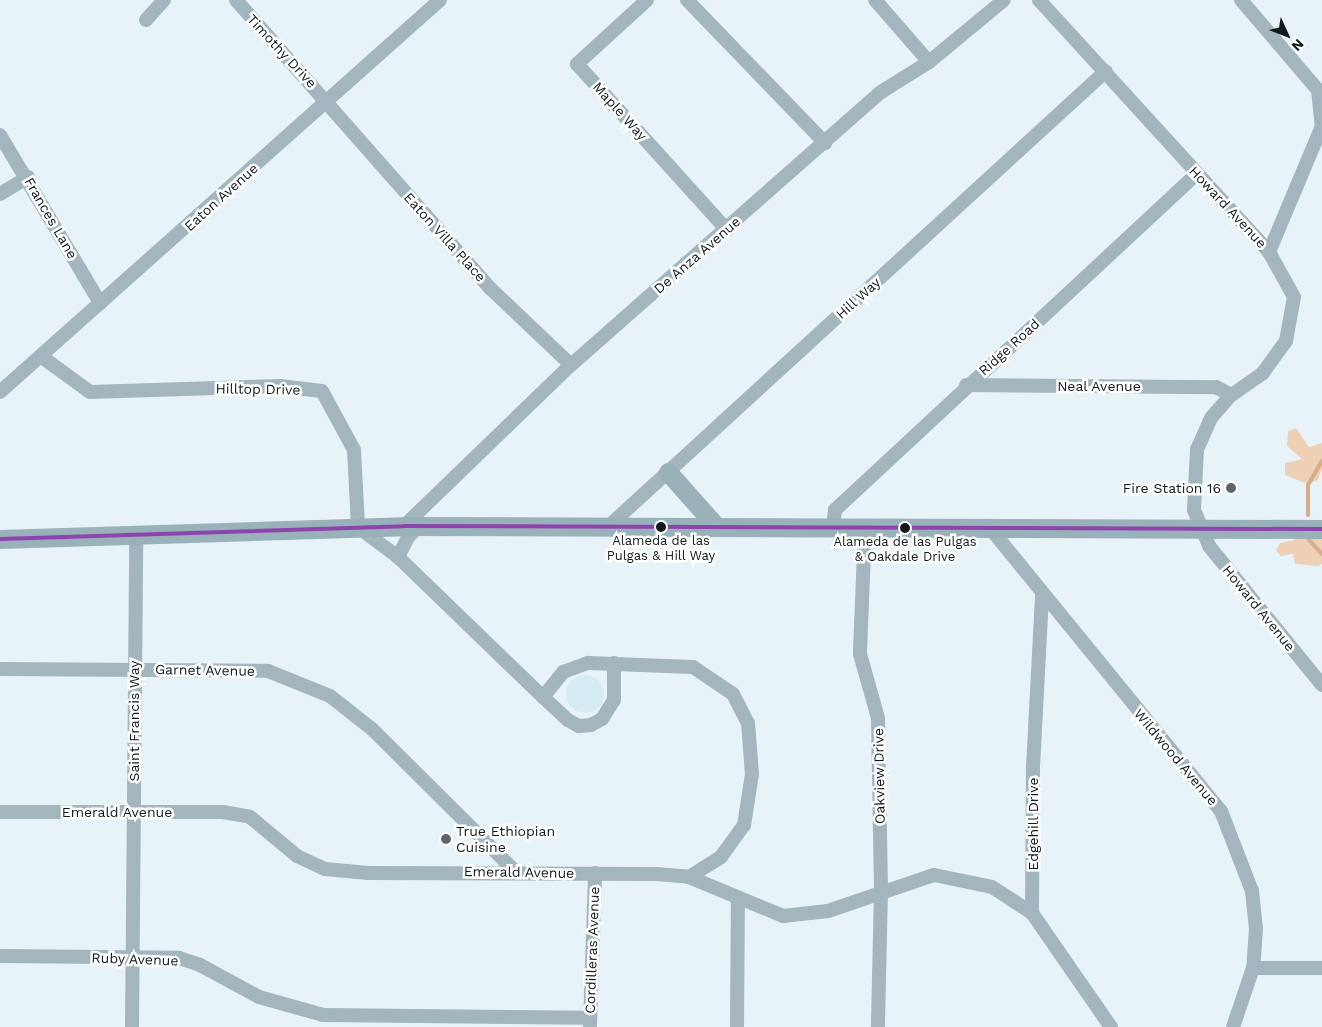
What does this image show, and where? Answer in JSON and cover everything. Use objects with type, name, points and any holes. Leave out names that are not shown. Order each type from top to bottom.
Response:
[{"type":"main road","points":[[668,472],[716,526]]},
{"type":"main road","points":[[0,539],[411,526],[1322,528]]},
{"type":"street","points":[[146,20],[164,0]]},
{"type":"street","name":"Timothy Drive","points":[[236,0],[329,101]]},
{"type":"street","name":"Eaton Avenue","points":[[0,392],[329,101],[440,0]]},
{"type":"street","name":"Maple Way","points":[[647,0],[577,64],[727,230]]},
{"type":"street","points":[[687,0],[825,143]]},
{"type":"street","points":[[875,0],[929,62]]},
{"type":"street","name":"De Anza Avenue","points":[[411,526],[571,365],[727,230],[881,92],[929,62],[1004,0]]},
{"type":"street","name":"Howard Avenue","points":[[1039,0],[1106,70],[1197,174],[1269,252],[1294,297],[1286,340],[1263,373],[1231,395],[1211,418],[1197,449],[1194,510],[1209,546],[1322,686]]},
{"type":"street","points":[[1241,0],[1318,90],[1322,126],[1269,252]]},
{"type":"street","name":"Hill Way","points":[[610,526],[1106,70]]},
{"type":"street","name":"Eaton Villa Place","points":[[329,101],[491,289],[571,365]]},
{"type":"street","name":"Frances Lane","points":[[0,135],[28,177],[100,303]]},
{"type":"street","name":"Ridge Road","points":[[833,526],[835,510],[966,385],[1197,174]]},
{"type":"street","points":[[0,194],[28,177]]},
{"type":"street","name":"Hilltop Drive","points":[[42,356],[90,392],[280,386],[322,391],[354,450],[358,527]]},
{"type":"street","name":"Neal Avenue","points":[[966,385],[1216,387],[1231,395]]},
{"type":"street","points":[[398,557],[411,526]]},
{"type":"street","points":[[358,527],[398,557],[543,697],[574,723],[591,725],[602,720],[614,700],[614,663]]},
{"type":"street","name":"Oakview Drive","points":[[865,527],[860,654],[878,718],[881,890],[878,1027]]},
{"type":"street","name":"Wildwood Avenue","points":[[990,528],[1042,596],[1221,811],[1252,891],[1256,929],[1253,968],[1233,1027]]},
{"type":"street","name":"Saint Francis Way","points":[[132,1027],[136,536]]},
{"type":"street","name":"Edgehill Drive","points":[[1032,913],[1033,765],[1042,596]]},
{"type":"street","points":[[543,697],[573,665],[614,663],[693,667],[733,694],[748,723],[752,774],[744,825],[721,856],[689,877]]},
{"type":"street","name":"Garnet Avenue","points":[[0,669],[135,669],[268,672],[330,696],[372,729],[516,872]]},
{"type":"street","name":"Emerald Avenue","points":[[0,812],[223,812],[250,817],[297,856],[325,869],[368,873],[516,872],[689,877],[783,916],[809,915],[881,890],[934,875],[992,887],[1032,913]]},
{"type":"street","name":"Cordilleras Avenue","points":[[590,1022],[595,873]]},
{"type":"street","points":[[736,1027],[738,898]]},
{"type":"street","points":[[1032,913],[1111,1027]]},
{"type":"street","name":"Ruby Avenue","points":[[0,956],[179,958],[200,965],[259,997],[323,1015],[590,1022]]},
{"type":"street","points":[[1253,968],[1322,968]]},
{"type":"shaded area","points":[[1296,428],[1309,447],[1322,443],[1322,469],[1317,481],[1305,483],[1285,475],[1285,463],[1302,459],[1287,446],[1288,431]]},
{"type":"shaded area","points":[[1322,533],[1322,564],[1318,566],[1295,564],[1293,554],[1281,556],[1276,550],[1280,543],[1294,540],[1300,534]]},
{"type":"shaded area","points":[[585,675],[599,680],[604,694],[599,708],[585,713],[571,708],[566,694],[571,680]]},
{"type":"waterway","points":[[1308,515],[1308,485],[1322,461]]},
{"type":"waterway","points":[[1309,540],[1322,554]]},
{"type":"transit line","points":[[0,539],[404,526],[1322,529]]},
{"type":"place","name":"Fire Station 16","points":[[1231,488]]},
{"type":"place","name":"Alameda de las Pulgas & Hill Way","points":[[661,527]]},
{"type":"place","name":"Alameda de las Pulgas & Oakdale Drive","points":[[905,528]]},
{"type":"place","name":"True Ethiopian Cuisine","points":[[446,839]]}]
